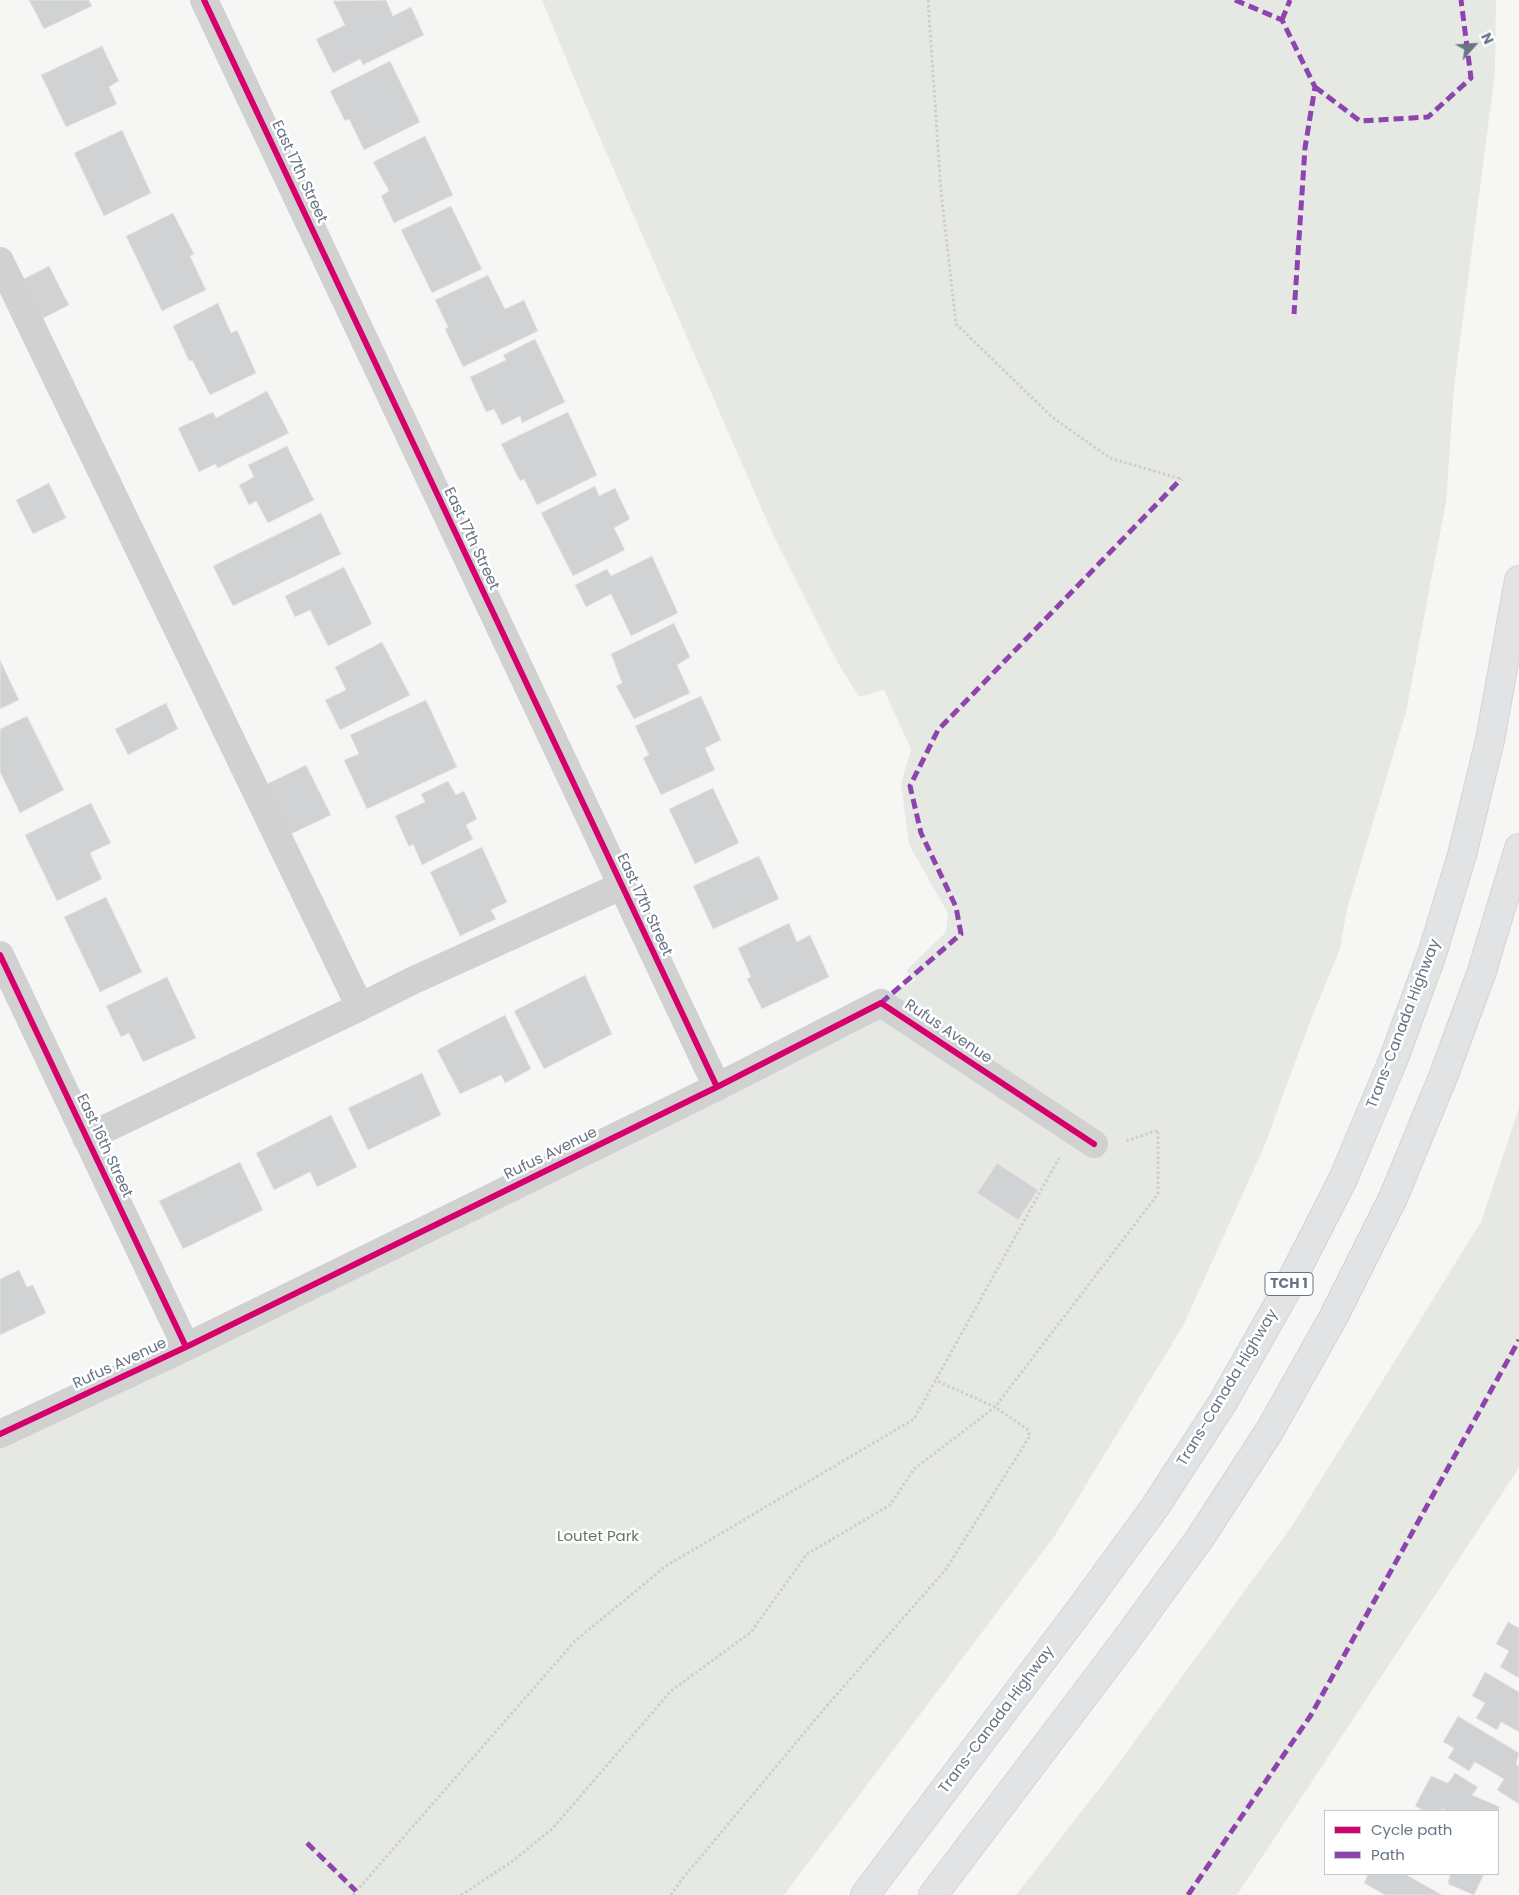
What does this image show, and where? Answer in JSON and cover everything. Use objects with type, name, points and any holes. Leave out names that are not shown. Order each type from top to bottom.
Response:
[{"type":"highway","name":"Trans-Canada Highway","points":[[865,1895],[1079,1611],[1160,1499],[1223,1402],[1286,1290],[1344,1177],[1394,1058],[1432,954],[1462,855],[1490,740],[1519,580]]},
{"type":"highway","points":[[933,1895],[1123,1644],[1200,1538],[1270,1430],[1334,1316],[1393,1198],[1443,1077],[1482,971],[1519,848]]},
{"type":"street","name":"East 17th Street","points":[[204,0],[717,1087]]},
{"type":"street","points":[[0,262],[360,1007]]},
{"type":"street","points":[[86,1138],[414,980],[621,886]]},
{"type":"street","name":"East 16th Street","points":[[0,955],[186,1348]]},
{"type":"street","name":"Rufus Avenue","points":[[0,1434],[186,1348],[717,1087],[881,1002],[1094,1144]]},
{"type":"path","points":[[928,0],[941,191],[956,324],[1052,417],[1110,458],[1181,479]]},
{"type":"path","points":[[353,1895],[576,1641],[666,1566],[914,1419],[1064,1148],[1130,1140],[1158,1130],[1158,1194],[995,1407],[914,1469],[890,1506],[806,1554],[751,1632],[671,1691],[552,1829],[510,1863],[461,1895]]},
{"type":"path","points":[[671,1895],[825,1708],[946,1569],[1030,1436],[1027,1429],[995,1407],[934,1380]]},
{"type":"green space","name":"Loutet Park","points":[[542,0],[1496,0],[1495,73],[1454,387],[1446,502],[1406,712],[1347,909],[1340,949],[1311,1019],[1264,1147],[1183,1326],[1056,1534],[784,1895],[0,1895],[0,1437],[916,980],[906,971],[946,932],[948,913],[909,845],[901,783],[911,749],[884,690],[859,697],[838,663],[774,537],[579,90]]},
{"type":"green space","points":[[1519,1108],[1519,1467],[1515,1474],[1237,1895],[1016,1895],[1110,1775],[1292,1526],[1481,1222]]},
{"type":"building","points":[[29,0],[89,0],[92,6],[44,29]]},
{"type":"building","points":[[386,0],[393,16],[411,7],[424,35],[363,65],[360,59],[333,73],[316,39],[345,25],[333,1]]},
{"type":"building","points":[[102,46],[119,81],[109,87],[117,104],[66,127],[41,75]]},
{"type":"building","points":[[390,61],[420,122],[364,150],[349,119],[345,121],[330,91]]},
{"type":"building","points":[[122,130],[151,193],[104,216],[74,153]]},
{"type":"building","points":[[425,136],[453,195],[394,223],[381,196],[389,191],[373,162]]},
{"type":"building","points":[[451,206],[482,269],[432,293],[401,230]]},
{"type":"building","points":[[173,213],[194,254],[190,256],[206,290],[162,311],[126,236]]},
{"type":"building","points":[[49,266],[69,305],[34,323],[14,284]]},
{"type":"building","points":[[488,275],[505,309],[524,300],[538,331],[463,367],[445,329],[448,327],[435,300]]},
{"type":"building","points":[[218,303],[231,333],[237,330],[256,373],[210,395],[192,360],[189,361],[173,326]]},
{"type":"building","points":[[535,339],[565,402],[522,423],[520,416],[502,425],[494,409],[486,412],[470,377],[506,360],[503,355]]},
{"type":"building","points":[[267,391],[289,433],[218,468],[215,464],[199,472],[178,428],[213,412],[216,418]]},
{"type":"building","points":[[568,412],[597,475],[537,505],[524,479],[520,481],[501,444]]},
{"type":"building","points":[[287,446],[314,500],[268,523],[256,501],[249,505],[239,485],[254,477],[248,465]]},
{"type":"building","points":[[49,483],[66,518],[33,534],[16,500]]},
{"type":"building","points":[[595,486],[599,496],[615,488],[630,519],[614,528],[625,550],[573,576],[541,513]]},
{"type":"building","points":[[321,513],[341,554],[233,606],[213,566]]},
{"type":"building","points":[[652,556],[678,613],[631,636],[611,594],[586,607],[575,585],[607,569],[611,576]]},
{"type":"building","points":[[344,567],[372,624],[328,646],[310,610],[295,617],[285,596]]},
{"type":"building","points":[[674,623],[690,657],[677,665],[690,693],[634,719],[616,686],[622,683],[611,654]]},
{"type":"building","points":[[382,642],[410,695],[340,730],[325,700],[346,690],[335,667]]},
{"type":"building","points":[[0,660],[19,700],[0,709]]},
{"type":"building","points":[[701,696],[721,740],[705,748],[715,770],[661,795],[643,758],[649,755],[635,726]]},
{"type":"building","points":[[426,700],[457,767],[367,809],[344,760],[359,754],[350,735]]},
{"type":"building","points":[[166,703],[178,729],[128,755],[115,729]]},
{"type":"building","points":[[27,716],[64,790],[20,813],[0,772],[0,729]]},
{"type":"building","points":[[306,765],[331,815],[291,834],[267,784]]},
{"type":"building","points":[[448,781],[456,795],[464,791],[477,819],[466,825],[473,839],[422,865],[413,844],[409,847],[395,816],[425,802],[421,794]]},
{"type":"building","points":[[713,788],[739,843],[695,864],[669,809]]},
{"type":"building","points":[[91,803],[111,843],[90,853],[102,879],[57,901],[25,835]]},
{"type":"building","points":[[482,847],[507,902],[491,910],[496,919],[460,936],[430,872]]},
{"type":"building","points":[[759,856],[779,899],[713,929],[693,886]]},
{"type":"building","points":[[106,897],[142,972],[100,992],[64,917]]},
{"type":"building","points":[[789,923],[797,942],[810,935],[829,977],[762,1009],[747,979],[751,977],[738,948]]},
{"type":"building","points":[[585,975],[612,1034],[544,1069],[514,1011]]},
{"type":"building","points":[[167,977],[196,1038],[143,1062],[129,1033],[121,1037],[106,1006]]},
{"type":"building","points":[[505,1015],[531,1069],[505,1083],[501,1075],[460,1094],[437,1050]]},
{"type":"building","points":[[422,1073],[441,1115],[368,1150],[348,1108]]},
{"type":"building","points":[[331,1115],[357,1167],[317,1187],[310,1172],[274,1190],[256,1153]]},
{"type":"building","points":[[240,1162],[263,1210],[183,1249],[159,1201]]},
{"type":"building","points":[[997,1163],[1038,1190],[1018,1220],[977,1193]]},
{"type":"building","points":[[19,1270],[27,1287],[33,1285],[46,1313],[0,1335],[0,1279]]},
{"type":"building","points":[[1508,1622],[1519,1628],[1519,1678],[1500,1667],[1509,1651],[1496,1644]]},
{"type":"building","points":[[1485,1672],[1519,1692],[1519,1732],[1501,1722],[1497,1730],[1476,1718],[1485,1703],[1472,1696]]},
{"type":"building","points":[[1458,1716],[1519,1753],[1516,1764],[1519,1766],[1519,1804],[1497,1790],[1504,1779],[1475,1762],[1469,1771],[1448,1758],[1454,1748],[1443,1742]]},
{"type":"building","points":[[1455,1773],[1478,1787],[1472,1795],[1500,1807],[1498,1810],[1422,1810],[1415,1806],[1431,1776],[1448,1783]]},
{"type":"building","points":[[1368,1875],[1407,1875],[1442,1895],[1385,1895],[1364,1883]]},
{"type":"building","points":[[1450,1875],[1484,1875],[1474,1895],[1448,1884]]},
{"type":"marked path","points":[[1235,0],[1282,20],[1315,87],[1305,148],[1294,314]]},
{"type":"marked path","points":[[1282,20],[1290,0]]},
{"type":"marked path","points":[[1315,87],[1360,121],[1428,117],[1471,78],[1461,0]]},
{"type":"marked path","points":[[881,1003],[961,934],[956,907],[921,833],[910,786],[938,730],[1181,479]]},
{"type":"marked path","points":[[1188,1895],[1311,1715],[1519,1340]]},
{"type":"marked path","points":[[307,1843],[356,1891]]},
{"type":"cycle path","points":[[204,0],[717,1087]]},
{"type":"cycle path","points":[[0,955],[186,1347]]},
{"type":"cycle path","points":[[0,1434],[186,1347],[717,1087],[881,1003],[1094,1144]]}]
